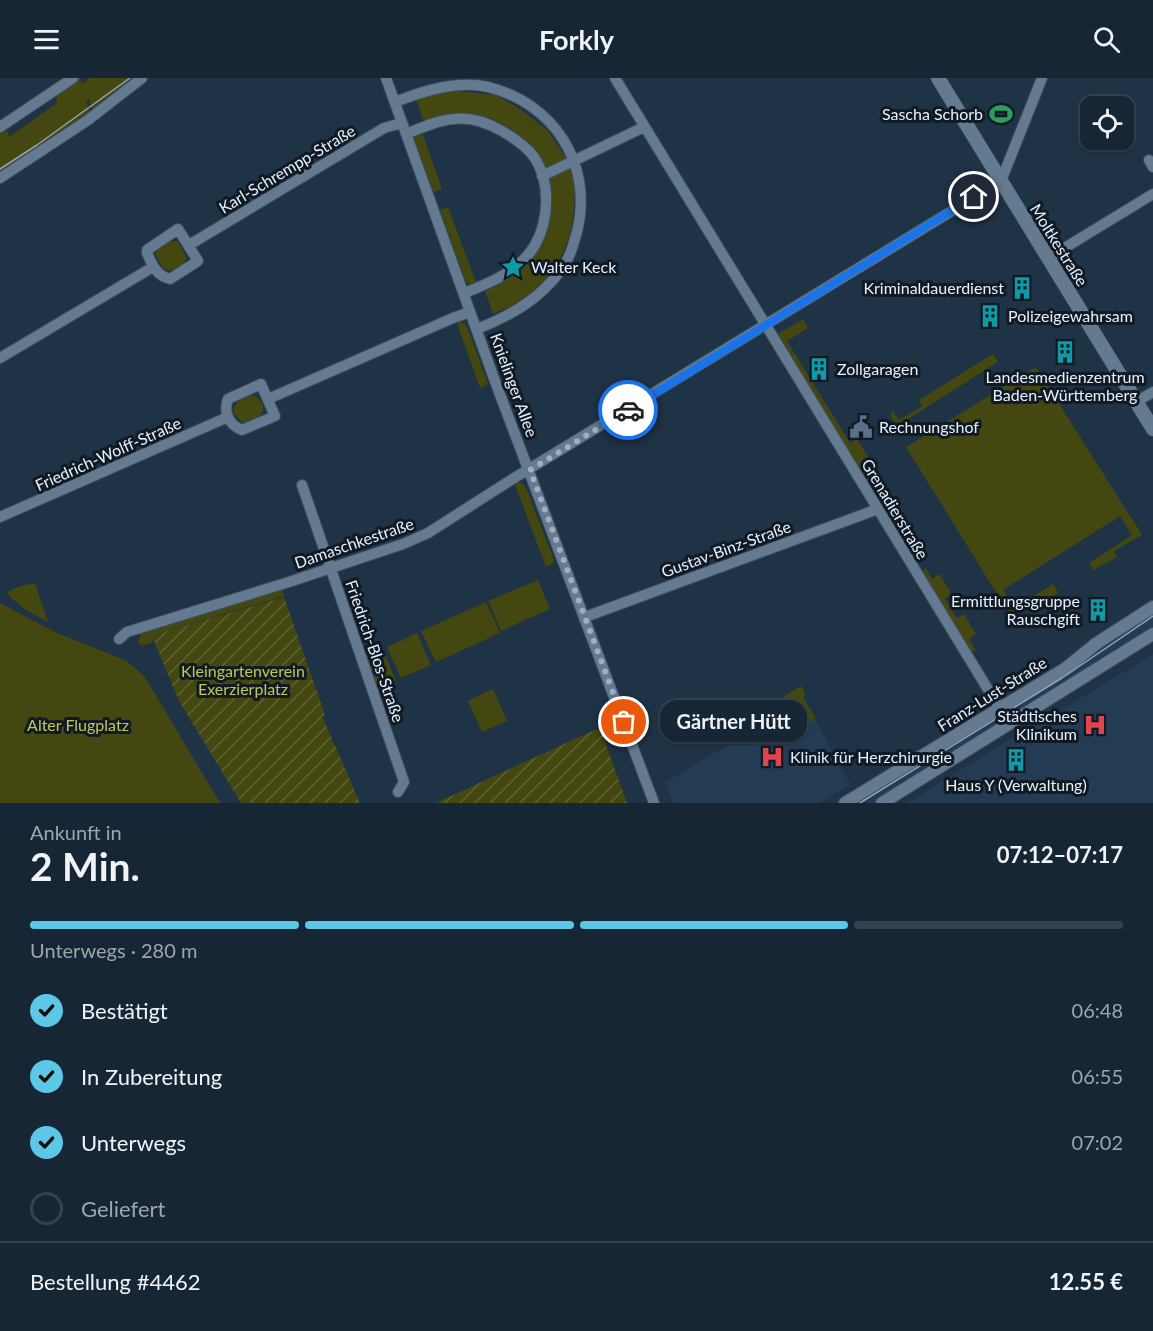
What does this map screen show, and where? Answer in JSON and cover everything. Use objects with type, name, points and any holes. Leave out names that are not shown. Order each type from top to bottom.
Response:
[{"type":"main road","name":"Moltkestraße","points":[[938,78],[1153,429]]},
{"type":"street","points":[[0,127],[73,78]]},
{"type":"street","points":[[0,178],[93,116],[142,78]]},
{"type":"street","name":"Knielinger Allee","points":[[386,78],[470,312],[654,803]]},
{"type":"street","name":"Grenadierstraße","points":[[615,78],[1000,709]]},
{"type":"street","points":[[1000,181],[1042,78]]},
{"type":"street","points":[[395,102],[448,86],[487,87],[513,96],[536,109],[557,130],[575,160],[581,187],[580,216],[574,242],[563,268],[546,289],[522,308],[477,329]]},
{"type":"street","name":"Karl-Schrempp-Straße","points":[[189,245],[384,128],[404,128],[455,119],[490,124],[524,146],[535,159],[542,176]]},
{"type":"street","points":[[464,293],[500,278],[521,262],[535,245],[545,219],[546,198],[542,176],[644,127]]},
{"type":"street","name":"Damaschkestraße","points":[[119,639],[127,632],[415,539],[1000,181]]},
{"type":"street","points":[[1048,258],[1153,194]]},
{"type":"street","points":[[178,229],[189,245],[198,261],[170,279],[162,277],[153,267],[147,253],[151,246],[178,229]]},
{"type":"street","points":[[0,358],[153,267]]},
{"type":"street","points":[[268,399],[470,312]]},
{"type":"street","points":[[261,384],[268,399],[275,416],[242,430],[232,424],[228,417],[225,406],[228,399],[261,384]]},
{"type":"street","points":[[1136,402],[1153,392]]},
{"type":"street","name":"Friedrich-Wolff-Straße","points":[[0,517],[228,417]]},
{"type":"street","name":"Friedrich-Blos-Straße","points":[[302,485],[404,782],[398,792]]},
{"type":"street","name":"Gustav-Binz-Straße","points":[[585,617],[878,509]]},
{"type":"street","name":"Franz-Lust-Straße","points":[[845,803],[1066,668],[1097,643],[1153,607]]},
{"type":"street","name":"Franz-Lust-Straße","points":[[882,803],[1153,634]]},
{"type":"shaded area","points":[[1153,611],[1153,629],[1119,650],[1117,647],[876,803],[856,803]]},
{"type":"shaded area","name":"Städtisches Klinikum","points":[[1153,654],[1153,803],[907,803],[1025,730]]},
{"type":"shaded area","name":"Klinik für Herzchirurgie","points":[[815,719],[850,785],[819,803],[673,803],[665,782],[728,745],[775,744]]},
{"type":"green space","points":[[78,78],[82,84],[90,78],[137,78],[97,110],[95,107],[92,110],[89,99],[86,101],[91,115],[0,174],[0,133],[7,129],[9,137],[57,103],[56,94]]},
{"type":"green space","points":[[457,91],[496,95],[520,109],[547,130],[567,159],[548,171],[535,151],[519,135],[500,123],[478,115],[456,113],[424,122],[416,100]]},
{"type":"green space","points":[[422,132],[442,189],[433,192],[412,135]]},
{"type":"green space","points":[[572,166],[574,205],[572,223],[561,258],[538,287],[519,302],[493,314],[485,291],[517,272],[530,260],[546,232],[550,216],[551,198],[548,178]]},
{"type":"green space","points":[[448,207],[477,285],[473,286],[466,282],[440,210]]},
{"type":"green space","points":[[178,242],[187,258],[183,265],[169,271],[163,268],[155,254],[163,245]]},
{"type":"green space","points":[[803,319],[808,328],[787,341],[850,443],[857,439],[869,458],[861,463],[873,482],[881,478],[894,499],[887,503],[894,515],[887,517],[778,334]]},
{"type":"green space","points":[[460,322],[468,329],[488,384],[480,388],[457,324]]},
{"type":"green space","points":[[993,354],[998,362],[897,426],[891,417],[892,410],[899,420],[922,406],[919,400]]},
{"type":"green space","points":[[1036,367],[1142,535],[1114,551],[1117,557],[1093,570],[1089,563],[1132,535],[1120,516],[1003,590],[1014,608],[1053,584],[1058,593],[1037,606],[1033,601],[1010,615],[906,447]]},
{"type":"green space","points":[[249,395],[254,395],[259,400],[263,409],[255,419],[244,423],[235,415],[234,407]]},
{"type":"green space","points":[[514,482],[523,484],[527,490],[554,560],[546,567]]},
{"type":"green space","points":[[925,567],[932,579],[939,574],[952,594],[945,599],[957,618],[964,614],[976,634],[969,639],[976,651],[970,651],[923,573]]},
{"type":"green space","points":[[538,580],[550,609],[501,631],[488,601]]},
{"type":"green space","points":[[35,583],[48,622],[24,609],[7,594],[20,586]]},
{"type":"green space","points":[[282,590],[284,596],[160,633],[147,644],[140,645],[138,642],[142,631]]},
{"type":"green space","name":"Kleingartenverein Exerzierplatz","points":[[284,597],[325,715],[322,716],[360,803],[241,803],[179,701],[154,641],[160,633]]},
{"type":"green space","points":[[486,602],[500,633],[436,662],[421,631]]},
{"type":"green space","name":"Alter Flugplatz","points":[[0,603],[57,633],[127,661],[145,677],[220,803],[0,803]]},
{"type":"green space","points":[[417,633],[431,665],[401,678],[387,647]]},
{"type":"green space","points":[[383,650],[396,681],[379,688],[366,657]]},
{"type":"green space","points":[[801,686],[805,692],[804,699],[816,718],[775,744],[745,744],[734,727]]},
{"type":"green space","points":[[493,689],[507,721],[482,732],[468,701]]},
{"type":"green space","points":[[600,728],[627,803],[436,803],[579,737]]},
{"type":"tram line","points":[[0,169],[130,78]]},
{"type":"tram line","points":[[860,803],[1062,678],[1153,616]]},
{"type":"way so far","points":[[624,722],[530,470],[628,410]]},
{"type":"place","name":"Sascha Schorb","points":[[1001,114]]},
{"type":"place","name":"Walter Keck","points":[[513,267]]},
{"type":"place","name":"Kriminaldauerdienst","points":[[1022,288]]},
{"type":"place","name":"Polizeigewahrsam","points":[[990,316]]},
{"type":"place","name":"Landesmedienzentrum Baden-Württemberg","points":[[1065,352]]},
{"type":"place","name":"Zollgaragen","points":[[819,369]]},
{"type":"place","name":"Rechnungshof","points":[[861,427]]},
{"type":"place","name":"Ermittlungsgruppe Rauschgift","points":[[1098,610]]},
{"type":"place","name":"Gärtner Hütt","points":[[624,722]]},
{"type":"place","name":"Städtisches Klinikum","points":[[1095,725]]},
{"type":"place","name":"Klinik für Herzchirurgie","points":[[772,757]]},
{"type":"place","name":"Haus Y (Verwaltung)","points":[[1016,760]]},
{"type":"route","points":[[628,410],[974,197]]}]
